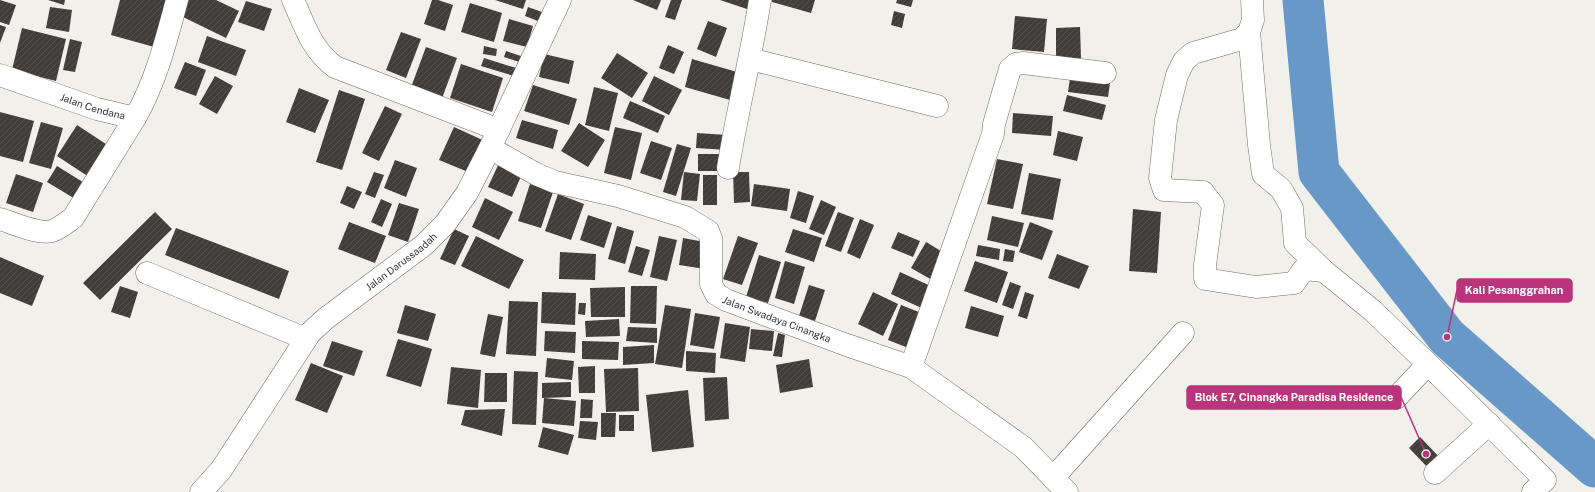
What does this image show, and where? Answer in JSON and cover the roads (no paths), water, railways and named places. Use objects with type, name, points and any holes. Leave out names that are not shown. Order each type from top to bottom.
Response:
[{"type":"street","name":"Jalan Cendana","points":[[0,75],[97,109],[135,118],[146,98],[156,74],[177,0]]},
{"type":"street","name":"Jalan Swadaya Cinangka","points":[[293,0],[315,47],[323,58],[335,67],[494,139],[536,174],[555,182],[618,196],[685,217],[708,231],[711,238],[711,284],[716,294],[726,300],[844,344],[911,366],[1023,447],[1060,485]]},
{"type":"street","name":"Jalan Darussaadah","points":[[201,492],[221,470],[310,332],[325,319],[424,245],[445,224],[467,193],[560,0]]},
{"type":"street","points":[[728,168],[734,132],[750,59],[760,0]]},
{"type":"street","points":[[1252,0],[1253,20],[1250,32],[1259,145],[1263,174],[1281,189],[1292,208],[1295,243],[1324,271],[1373,311],[1545,480],[1533,492]]},
{"type":"street","points":[[1250,32],[1242,39],[1193,53],[1184,61],[1177,75],[1166,120],[1160,178],[1164,190],[1203,192],[1213,205],[1205,265],[1205,279],[1256,287],[1294,283],[1304,269],[1324,271]]},
{"type":"street","points":[[750,59],[937,106]]},
{"type":"street","points":[[911,366],[993,134],[994,124],[1010,69],[1016,64],[1023,63],[1105,73]]},
{"type":"street","points":[[0,218],[38,231],[50,232],[63,226],[73,218],[135,118]]},
{"type":"street","points":[[147,273],[306,339]]},
{"type":"street","points":[[1060,485],[1183,333]]},
{"type":"street","points":[[1396,398],[1428,364]]},
{"type":"street","points":[[1435,473],[1489,424]]},
{"type":"waterway","points":[[1303,0],[1319,172],[1447,337],[1595,467]]},
{"type":"place","name":"Kali Pesanggrahan","points":[[1447,337]]},
{"type":"place","name":"Blok E7, Cinangka Paradisa Residence","points":[[1426,454]]}]
